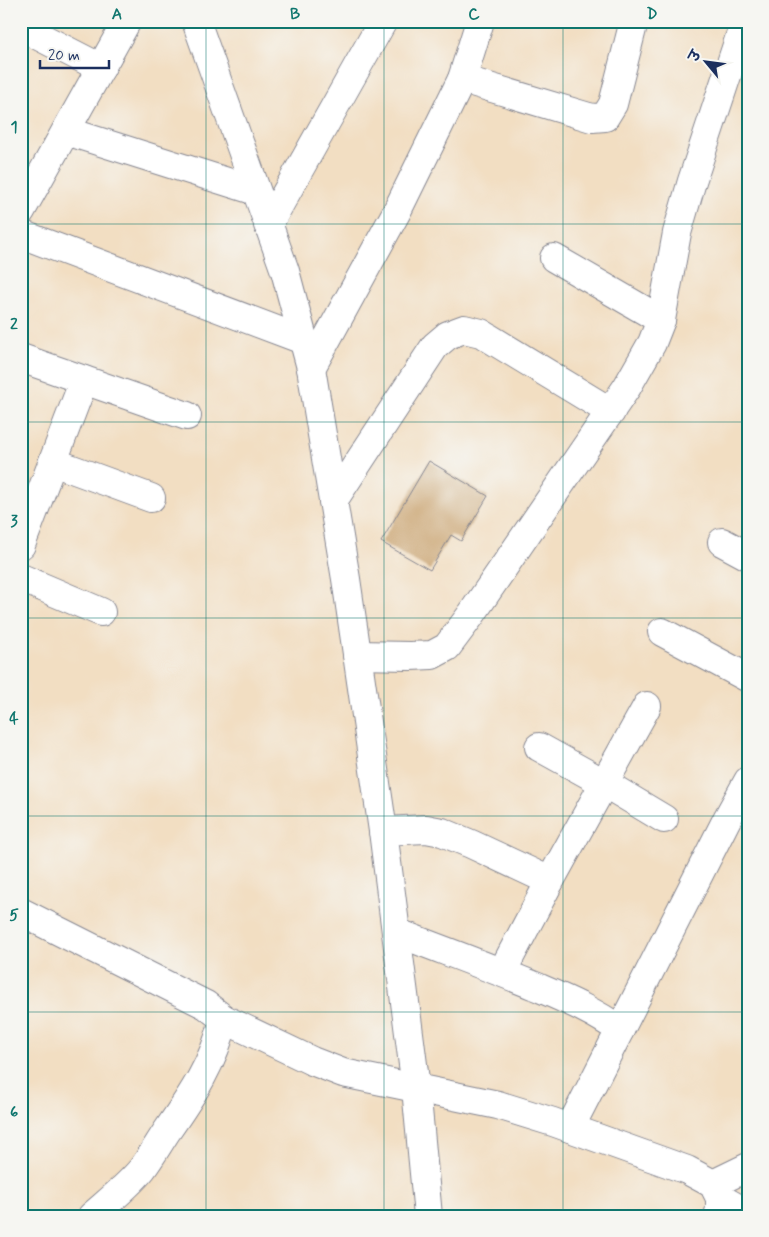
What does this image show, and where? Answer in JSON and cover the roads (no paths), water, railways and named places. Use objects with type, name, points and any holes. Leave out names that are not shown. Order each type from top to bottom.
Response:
[{"type":"street","points":[[21,211],[31,170],[66,131],[127,21]]},
{"type":"street","points":[[196,21],[285,271],[311,368],[383,832],[416,1088],[428,1216]]},
{"type":"street","points":[[268,225],[383,21]]},
{"type":"street","points":[[311,368],[396,213],[462,79],[480,21]]},
{"type":"street","points":[[462,79],[592,118],[606,117],[613,104],[634,21]]},
{"type":"street","points":[[357,655],[432,656],[447,647],[472,615],[628,387],[652,343],[661,320],[677,233],[692,181],[745,21]]},
{"type":"street","points":[[21,26],[101,68]]},
{"type":"street","points":[[66,131],[256,191]]},
{"type":"street","points":[[21,234],[303,340]]},
{"type":"street","points":[[554,258],[661,320]]},
{"type":"street","points":[[333,500],[435,346],[448,335],[464,330],[481,333],[611,412]]},
{"type":"street","points":[[21,358],[188,416]]},
{"type":"street","points":[[21,545],[84,380]]},
{"type":"street","points":[[53,462],[151,498]]},
{"type":"street","points":[[722,542],[748,556]]},
{"type":"street","points":[[21,578],[101,612]]},
{"type":"street","points":[[662,632],[748,678]]},
{"type":"street","points":[[502,972],[647,706]]},
{"type":"street","points":[[539,747],[664,819]]},
{"type":"street","points":[[570,1128],[748,781]]},
{"type":"street","points":[[383,832],[426,829],[442,832],[550,881]]},
{"type":"street","points":[[21,912],[206,1005],[224,1019],[312,1061],[343,1073],[498,1105],[570,1128],[687,1170],[717,1199],[748,1214]]},
{"type":"street","points":[[396,932],[502,972],[572,1002],[603,1018],[620,1030]]},
{"type":"street","points":[[92,1216],[141,1169],[193,1094],[212,1058],[224,1019]]},
{"type":"street","points":[[717,1199],[748,1167]]}]
